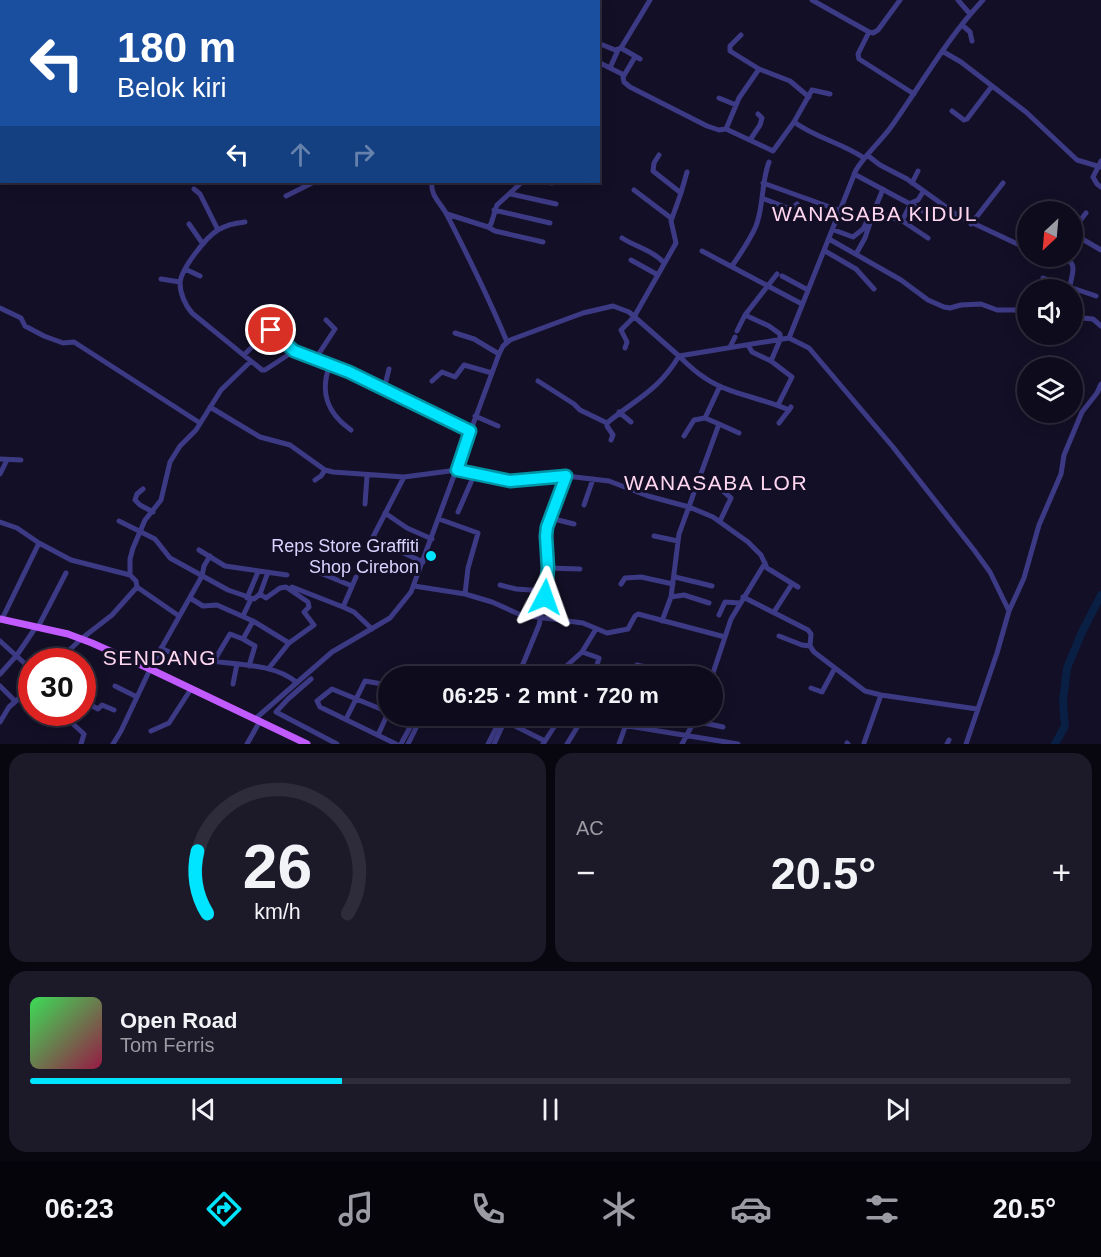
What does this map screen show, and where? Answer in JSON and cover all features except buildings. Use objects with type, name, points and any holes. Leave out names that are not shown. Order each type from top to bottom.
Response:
[{"type":"main road","points":[[1,619],[81,639],[150,669],[304,743]]},
{"type":"street","points":[[610,68],[650,0]]},
{"type":"street","points":[[812,0],[873,33],[878,30],[900,0]]},
{"type":"street","points":[[958,0],[970,14]]},
{"type":"street","points":[[789,338],[834,230],[854,174],[865,156],[887,133],[942,51],[983,0]]},
{"type":"street","points":[[962,25],[970,32],[972,41]]},
{"type":"street","points":[[869,32],[858,54],[859,59],[914,94]]},
{"type":"street","points":[[741,35],[730,46],[728,52],[759,69],[790,81],[809,97]]},
{"type":"street","points":[[600,44],[620,49],[637,58],[624,75],[624,82],[637,92],[707,126],[719,130],[726,129],[775,150],[814,89],[830,94]]},
{"type":"street","points":[[942,51],[961,62],[1049,132],[1077,160],[1087,165],[1100,165],[1094,180],[1101,187]]},
{"type":"street","points":[[600,63],[624,75]]},
{"type":"street","points":[[726,129],[736,105],[759,69]]},
{"type":"street","points":[[952,111],[966,120],[992,86]]},
{"type":"street","points":[[719,98],[736,105]]},
{"type":"street","points":[[750,140],[761,123],[762,118],[758,114]]},
{"type":"street","points":[[794,122],[814,135],[865,156],[912,183],[971,224],[1017,244]]},
{"type":"street","points":[[659,155],[654,163],[653,171],[681,193]]},
{"type":"street","points":[[732,266],[756,226],[769,162]]},
{"type":"street","points":[[912,183],[918,171]]},
{"type":"street","points":[[625,348],[627,342],[621,330],[634,317],[676,243],[671,228],[671,218],[687,172]]},
{"type":"street","points":[[854,174],[925,212]]},
{"type":"street","points":[[286,196],[312,183]]},
{"type":"street","points":[[432,183],[436,199],[468,255],[507,342]]},
{"type":"street","points":[[488,227],[497,205],[521,183]]},
{"type":"street","points":[[763,183],[841,212]]},
{"type":"street","points":[[971,224],[1003,183]]},
{"type":"street","points":[[194,189],[200,194],[218,230]]},
{"type":"street","points":[[856,254],[865,238],[883,189]]},
{"type":"street","points":[[634,190],[671,218]]},
{"type":"street","points":[[902,221],[912,202],[918,200],[923,192]]},
{"type":"street","points":[[511,194],[556,204]]},
{"type":"street","points":[[762,198],[790,209],[797,204]]},
{"type":"street","points":[[494,210],[550,223]]},
{"type":"street","points":[[874,211],[902,221],[928,238]]},
{"type":"street","points":[[834,230],[853,237],[859,233],[874,211]]},
{"type":"street","points":[[1083,217],[1086,213]]},
{"type":"street","points":[[449,220],[488,227],[495,231],[543,242]]},
{"type":"street","points":[[245,222],[218,230],[203,244],[185,269],[180,282],[185,304],[200,321],[258,368],[265,370],[294,351]]},
{"type":"street","points":[[189,224],[203,244]]},
{"type":"street","points":[[622,238],[657,255],[664,263]]},
{"type":"street","points":[[829,239],[901,280],[928,300],[944,307],[981,304],[997,310],[1017,310]]},
{"type":"street","points":[[1083,239],[1101,250]]},
{"type":"street","points":[[702,251],[802,304]]},
{"type":"street","points":[[825,251],[856,269],[874,289]]},
{"type":"street","points":[[631,260],[658,275]]},
{"type":"street","points":[[185,269],[200,276]]},
{"type":"street","points":[[730,347],[745,315],[767,285],[779,275],[808,290]]},
{"type":"street","points":[[161,279],[180,282]]},
{"type":"street","points":[[1083,292],[1095,296]]},
{"type":"street","points":[[337,744],[278,714],[277,709],[296,682],[332,652],[394,614],[414,586],[475,416],[499,354],[507,342],[584,313],[609,306],[622,308],[704,378],[720,386],[790,409],[779,423]]},
{"type":"street","points":[[0,308],[21,318],[25,326],[44,336],[63,343],[74,342],[200,423]]},
{"type":"street","points":[[745,315],[778,331],[781,337],[771,361]]},
{"type":"street","points":[[1083,318],[1093,319],[1101,326]]},
{"type":"street","points":[[316,358],[335,329],[326,320]]},
{"type":"street","points":[[244,355],[270,330],[294,351],[316,358],[384,388],[470,431]]},
{"type":"street","points":[[455,333],[474,339],[499,354]]},
{"type":"street","points":[[607,423],[652,390],[668,374],[679,356],[789,338],[809,348],[893,447],[975,550],[990,572],[1009,611]]},
{"type":"street","points":[[748,345],[752,352],[771,361],[792,376],[778,405]]},
{"type":"street","points":[[130,575],[131,552],[147,517],[159,504],[165,490],[170,462],[180,446],[193,434],[221,390],[251,362]]},
{"type":"street","points":[[330,365],[326,380],[329,406],[339,422],[351,430]]},
{"type":"street","points":[[432,381],[442,372],[455,377],[464,365],[492,373]]},
{"type":"street","points":[[384,388],[389,369]]},
{"type":"street","points":[[538,381],[580,410],[607,423],[613,435],[611,440]]},
{"type":"street","points":[[966,744],[1009,611],[1026,573],[1039,525],[1060,474],[1073,431],[1082,412],[1101,384]]},
{"type":"street","points":[[705,418],[720,386]]},
{"type":"street","points":[[210,407],[260,437],[290,445],[325,470],[367,476],[404,477],[457,470],[510,481],[566,476],[609,481],[689,507],[720,521],[748,542],[761,555],[769,569],[795,586],[774,612]]},
{"type":"street","points":[[619,412],[631,422]]},
{"type":"street","points":[[475,416],[498,426]]},
{"type":"street","points":[[684,436],[694,420],[705,418],[739,433]]},
{"type":"street","points":[[662,621],[671,597],[678,541],[719,424]]},
{"type":"street","points":[[0,474],[3,460],[21,460]]},
{"type":"street","points":[[315,480],[325,470]]},
{"type":"street","points":[[458,512],[475,473]]},
{"type":"street","points":[[365,504],[367,476]]},
{"type":"street","points":[[523,666],[537,634],[546,591],[548,568],[546,536],[550,518],[566,476]]},
{"type":"street","points":[[404,477],[377,526],[374,538],[423,562]]},
{"type":"street","points":[[584,505],[593,479]]},
{"type":"street","points":[[143,489],[137,494],[135,500],[153,512]]},
{"type":"street","points":[[720,521],[731,498],[723,491]]},
{"type":"street","points":[[385,513],[408,528],[432,539]]},
{"type":"street","points":[[550,518],[574,524]]},
{"type":"street","points":[[439,519],[478,534],[468,568],[465,594]]},
{"type":"street","points":[[118,521],[158,541],[169,557],[249,599],[255,599],[260,594],[268,572]]},
{"type":"street","points":[[0,522],[17,528],[71,560],[130,575],[136,581],[137,587],[179,616]]},
{"type":"street","points":[[654,536],[678,541]]},
{"type":"street","points":[[1,619],[39,543]]},
{"type":"street","points":[[199,550],[221,565],[287,575]]},
{"type":"street","points":[[113,744],[161,648],[202,576],[204,566],[210,556]]},
{"type":"street","points":[[715,666],[731,619],[765,564]]},
{"type":"street","points":[[548,568],[580,569]]},
{"type":"street","points":[[313,570],[352,586]]},
{"type":"street","points":[[243,616],[258,572]]},
{"type":"street","points":[[0,674],[17,656],[37,627],[66,573]]},
{"type":"street","points":[[621,584],[625,578],[636,576],[712,586]]},
{"type":"street","points":[[343,607],[356,577]]},
{"type":"street","points":[[500,585],[516,589],[546,591]]},
{"type":"street","points":[[292,586],[354,612],[372,629]]},
{"type":"street","points":[[414,586],[465,594],[492,602],[521,615],[583,622],[609,633],[628,629],[638,614],[725,637]]},
{"type":"street","points":[[72,648],[112,615],[137,587]]},
{"type":"street","points":[[260,594],[269,597],[280,588],[286,587],[308,602],[309,607],[304,612],[314,625],[289,643],[264,668]]},
{"type":"street","points":[[671,597],[684,595],[709,603]]},
{"type":"street","points":[[743,597],[810,631],[810,646],[814,652],[865,691],[978,709]]},
{"type":"street","points":[[190,598],[203,606],[217,605],[243,616],[289,643]]},
{"type":"street","points":[[719,615],[725,602],[739,603]]},
{"type":"street","points":[[243,639],[253,621]]},
{"type":"street","points":[[566,666],[582,652],[597,629]]},
{"type":"street","points":[[214,661],[230,634],[253,643],[255,646],[249,666]]},
{"type":"street","points":[[779,636],[810,646]]},
{"type":"street","points":[[0,641],[17,656]]},
{"type":"street","points":[[161,648],[182,657],[264,668],[287,675],[296,682]]},
{"type":"street","points":[[582,652],[599,658],[597,666]]},
{"type":"street","points":[[233,684],[237,664]]},
{"type":"street","points":[[811,688],[822,692],[835,668]]},
{"type":"street","points":[[247,744],[257,720],[285,696],[311,679]]},
{"type":"street","points":[[346,719],[365,681],[378,682]]},
{"type":"street","points":[[0,686],[15,701]]},
{"type":"street","points":[[115,686],[137,697]]},
{"type":"street","points":[[378,708],[332,688],[317,701],[320,707],[396,744]]},
{"type":"street","points":[[151,730],[169,723],[191,689]]},
{"type":"street","points":[[864,743],[880,695]]},
{"type":"street","points":[[0,722],[6,710],[18,699]]},
{"type":"street","points":[[96,707],[102,705],[114,710]]},
{"type":"street","points":[[75,726],[84,734],[81,744]]},
{"type":"street","points":[[378,735],[382,726]]},
{"type":"street","points":[[401,744],[413,726]]},
{"type":"street","points":[[408,744],[413,726]]},
{"type":"street","points":[[488,744],[499,726]]},
{"type":"street","points":[[501,726],[495,742],[502,744]]},
{"type":"street","points":[[519,726],[544,742],[555,726]]},
{"type":"street","points":[[567,744],[577,726]]},
{"type":"street","points":[[619,744],[626,726],[688,735],[702,741],[738,744]]},
{"type":"street","points":[[682,744],[692,726]]},
{"type":"waterway","points":[[1055,744],[1065,726],[1063,701],[1067,668],[1101,595]]},
{"type":"place","name":"Reps Store Graffiti Shop Cirebon","points":[[431,556]]},
{"type":"district","name":"WANASABA KIDUL","points":[[875,213]]},
{"type":"district","name":"WANASABA LOR","points":[[716,482]]},
{"type":"district","name":"SENDANG","points":[[160,657]]},
{"type":"route","points":[[271,330],[294,351],[349,372],[357,378],[425,407],[470,431],[457,470],[510,481],[566,476],[547,527],[548,568],[545,597]]}]
